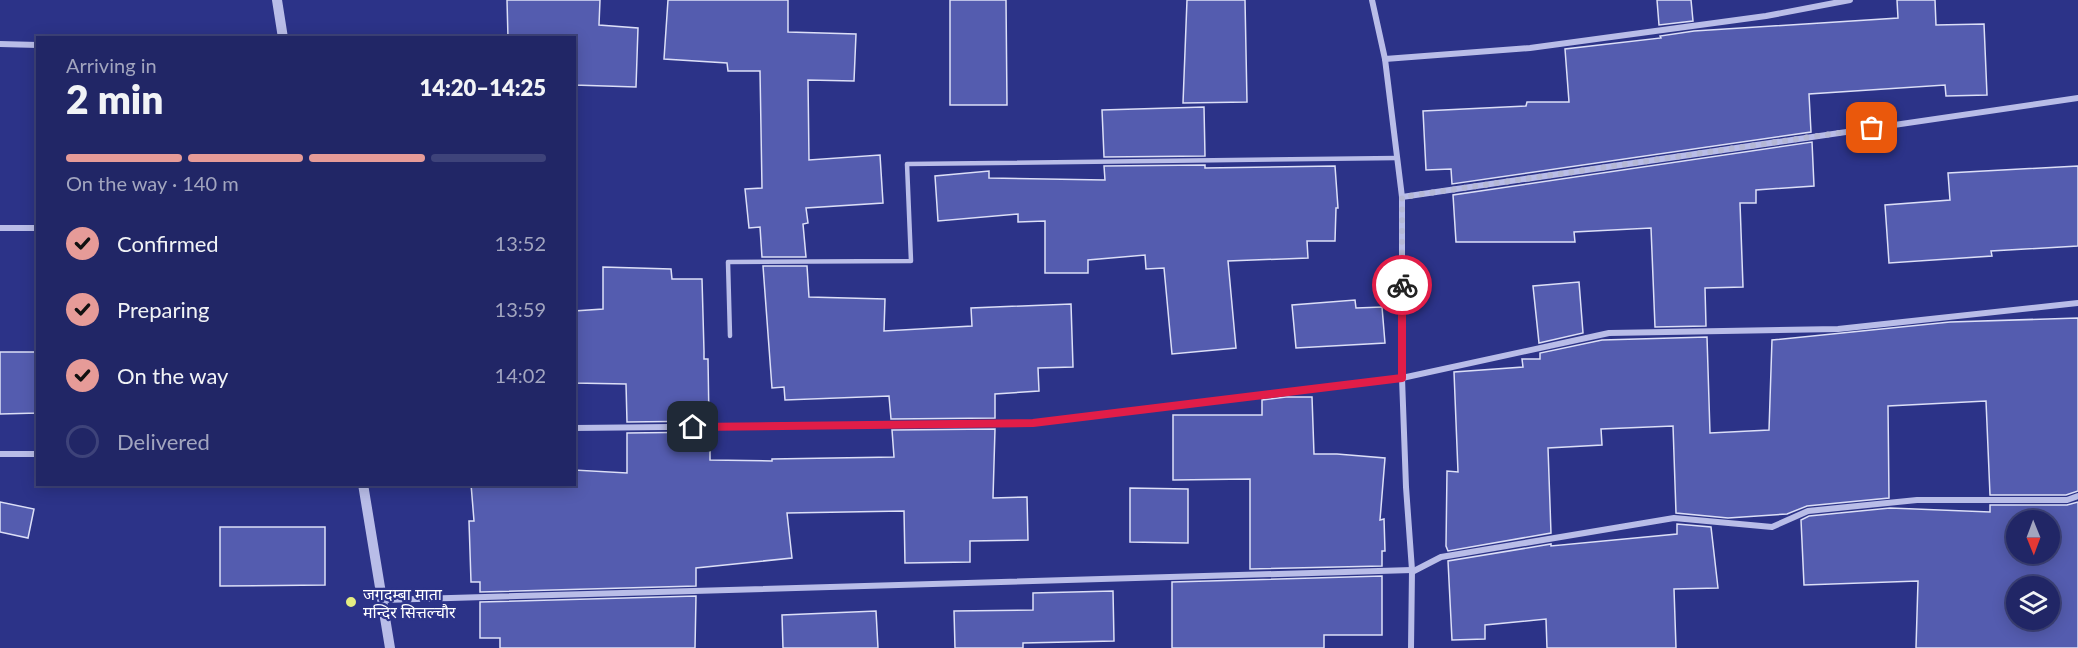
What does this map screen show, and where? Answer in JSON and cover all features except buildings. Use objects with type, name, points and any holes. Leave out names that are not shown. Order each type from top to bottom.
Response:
[{"type":"street","points":[[278,0],[283,36]]},
{"type":"street","points":[[1372,0],[1385,59],[1402,197],[1402,378],[1412,571],[1411,648]]},
{"type":"street","points":[[1385,59],[1530,48],[1766,16],[1850,0]]},
{"type":"street","points":[[0,44],[36,45]]},
{"type":"street","points":[[1402,197],[2078,98]]},
{"type":"street","points":[[0,228],[36,228]]},
{"type":"street","points":[[576,428],[1033,423],[1402,378],[1609,333],[1838,329],[2078,303]]},
{"type":"street","points":[[0,454],[36,454]]},
{"type":"street","points":[[363,486],[390,648]]},
{"type":"street","points":[[383,600],[1412,571],[1441,557],[1674,518],[1772,527],[1808,511],[1906,501],[2067,500],[2078,496]]},
{"type":"lane","points":[[730,336],[728,262],[911,261],[907,164],[1397,158]]},
{"type":"way so far","points":[[1402,285],[1402,197],[1872,128]]},
{"type":"place","name":"जगदम्बा माता मन्दिर सित्तल्चौर","points":[[351,602]]},
{"type":"route","points":[[693,427],[1033,423],[1402,378],[1402,285]]}]
